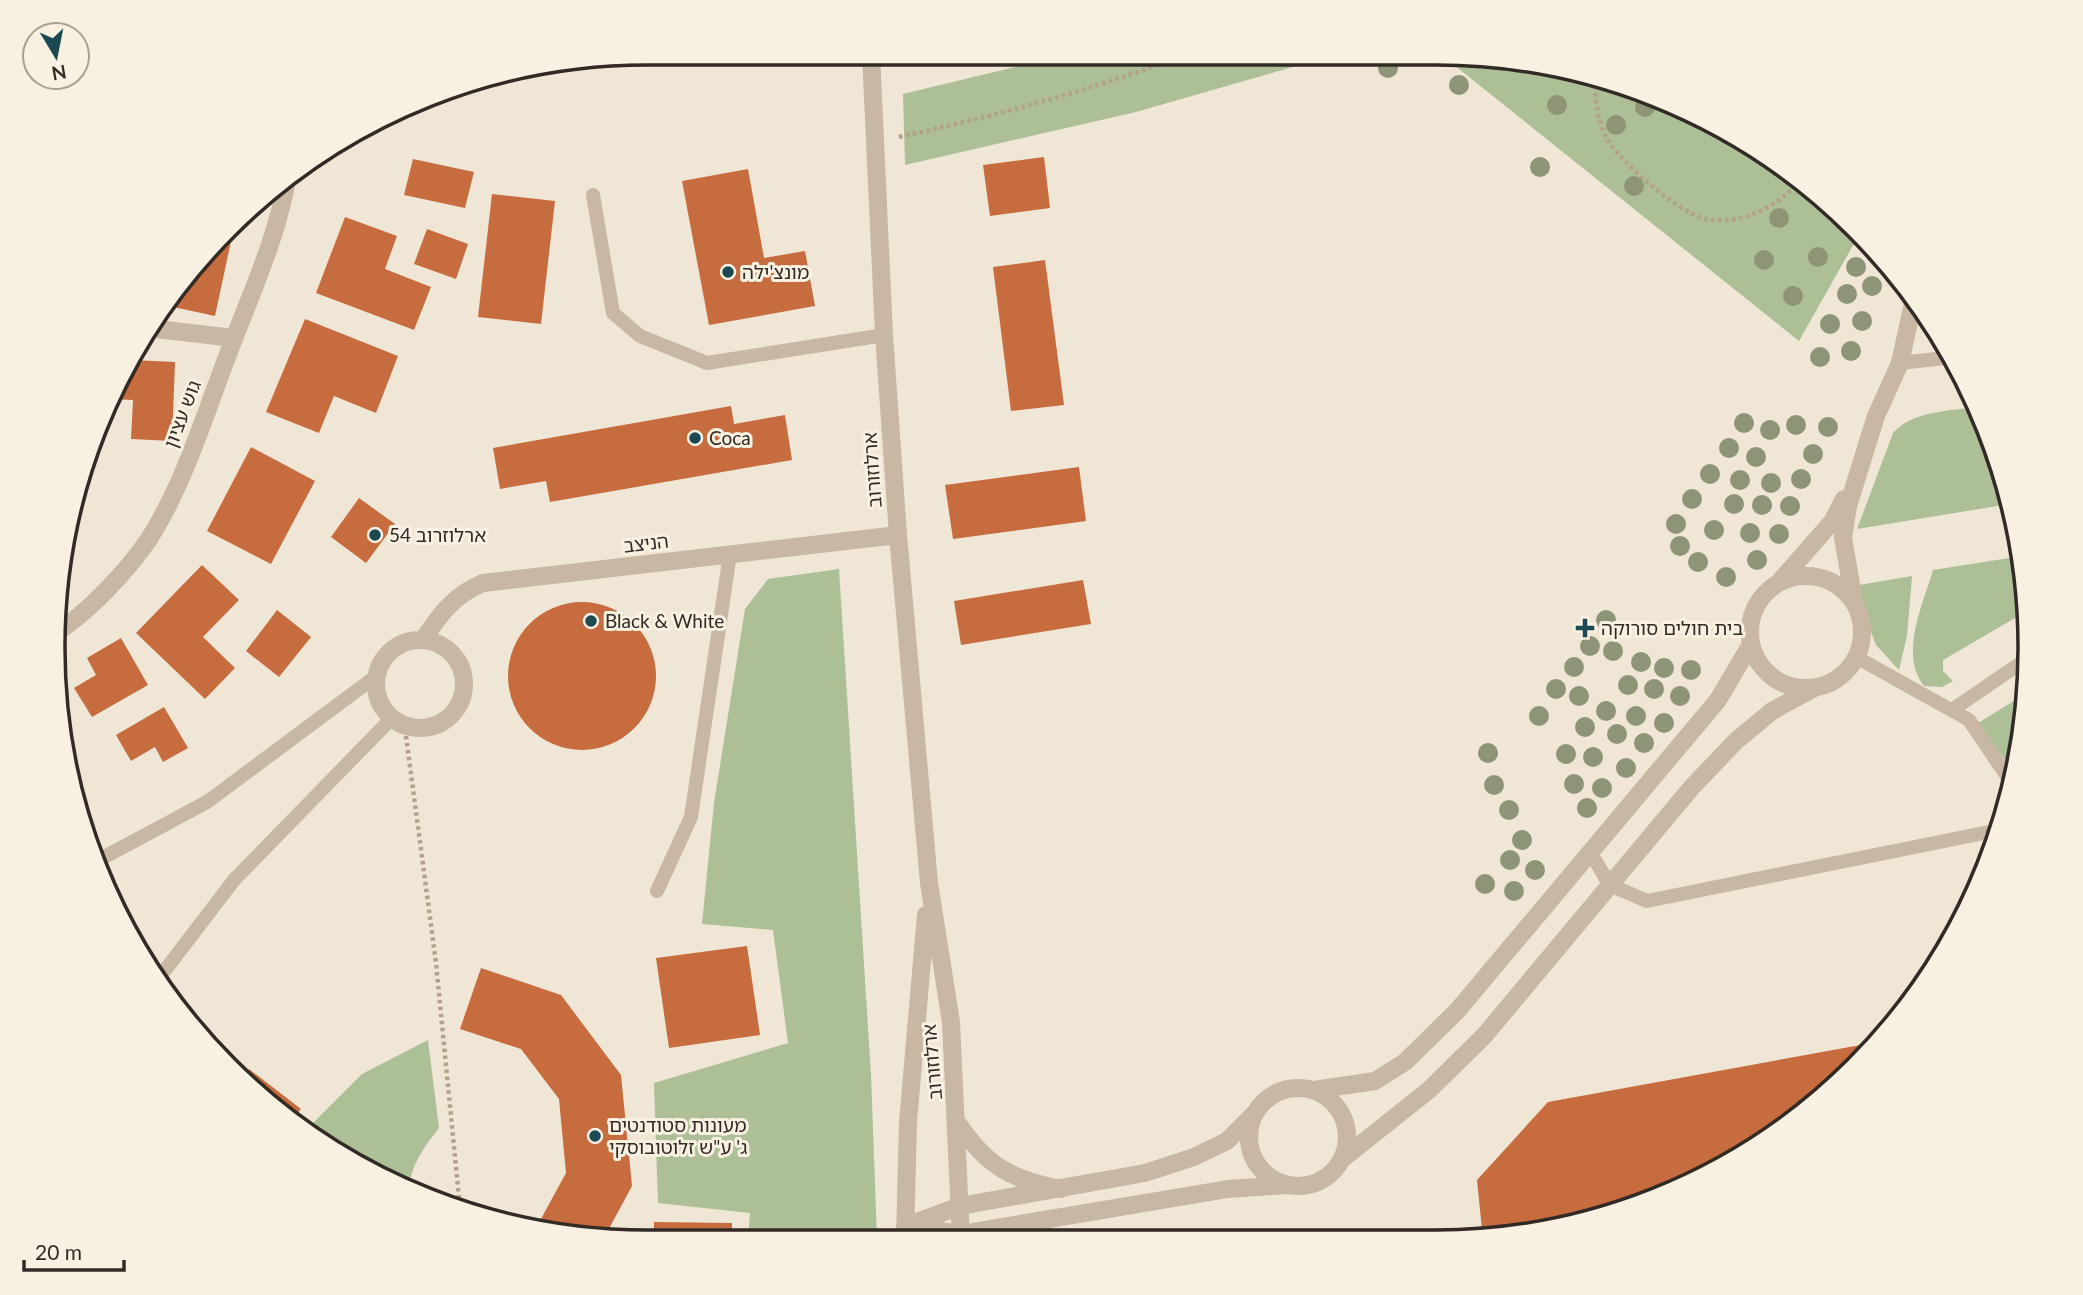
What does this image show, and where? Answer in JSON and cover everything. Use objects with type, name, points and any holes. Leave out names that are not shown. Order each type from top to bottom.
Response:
[{"type":"street","name":"ארלוזורוב","points":[[872,65],[884,335],[898,535],[929,883],[951,1022],[958,1124],[961,1230]]},
{"type":"street","name":"גוש עציון","points":[[66,627],[108,586],[148,539],[188,459],[264,259],[283,193]]},
{"type":"street","points":[[1000,1230],[1228,1189],[1316,1182],[1331,1173],[1341,1160],[1429,1090],[1484,1036],[1610,885],[1736,741],[1772,711],[1816,687],[1832,682],[1856,657],[1861,640],[1861,621],[1854,604],[1843,538],[1876,416],[1900,363],[1911,312]]},
{"type":"street","points":[[160,329],[234,338]]},
{"type":"street","points":[[1816,687],[1799,688],[1768,674],[1751,644],[1749,627],[1754,610],[1763,595],[1777,584],[1832,522],[1859,471]]},
{"type":"street","name":"הניצב","points":[[423,640],[440,614],[461,592],[483,583],[898,535]]},
{"type":"street","points":[[1777,584],[1793,578],[1827,580],[1843,590],[1854,604]]},
{"type":"street","points":[[423,640],[443,646],[455,656],[462,670],[464,685],[461,701],[453,715],[440,724],[425,729],[398,723],[378,700],[375,677],[383,659],[393,648],[408,641],[423,640]]},
{"type":"street","points":[[1314,1090],[1375,1081],[1405,1062],[1457,1011],[1718,700],[1751,644]]},
{"type":"street","name":"ארלוזורוב","points":[[905,1230],[908,1122],[929,883]]},
{"type":"street","points":[[909,1230],[960,1206],[1145,1173],[1194,1157],[1227,1140],[1254,1114],[1264,1100],[1278,1091],[1297,1087],[1314,1090],[1329,1098],[1341,1111],[1346,1126],[1347,1143],[1341,1160]]},
{"type":"street","points":[[1254,1114],[1248,1134],[1250,1151],[1258,1167],[1270,1178],[1287,1185]]},
{"type":"street","points":[[958,1124],[974,1147],[999,1169],[1026,1183],[1061,1189]]},
{"type":"lane","points":[[593,195],[614,313],[640,335],[706,363],[884,335]]},
{"type":"lane","points":[[1900,363],[1941,358]]},
{"type":"lane","points":[[657,891],[691,817],[730,554]]},
{"type":"lane","points":[[1856,657],[1969,720],[2004,772]]},
{"type":"lane","points":[[1952,710],[2018,665]]},
{"type":"lane","points":[[104,858],[207,802],[375,677]]},
{"type":"lane","points":[[164,972],[234,880],[398,723]]},
{"type":"lane","points":[[1590,852],[1610,885],[1647,901],[1988,833]]},
{"type":"path","points":[[877,142],[976,120],[1108,83],[1159,65]]},
{"type":"path","points":[[1595,88],[1596,110],[1609,142],[1651,187],[1705,219],[1750,218],[1794,188]]},
{"type":"path","points":[[398,723],[436,963],[459,1199]]},
{"type":"green space","points":[[1023,65],[1300,65],[1136,112],[905,165],[903,94]]},
{"type":"green space","points":[[1455,65],[1549,76],[1623,96],[1659,109],[1727,143],[1790,185],[1820,209],[1855,242],[1799,341]]},
{"type":"green space","points":[[1967,408],[1987,460],[2000,506],[1857,529],[1893,433],[1910,420]]},
{"type":"green space","points":[[2011,558],[2017,609],[2017,617],[1943,660],[1943,671],[1953,681],[1942,687],[1924,686],[1913,660],[1915,629],[1933,570]]},
{"type":"green space","points":[[839,569],[871,1075],[877,1230],[749,1230],[750,1213],[658,1203],[654,1083],[788,1043],[773,930],[702,924],[714,803],[745,609],[768,579]]},
{"type":"green space","points":[[1912,576],[1907,636],[1899,670],[1876,645],[1853,586]]},
{"type":"green space","points":[[2016,700],[2007,762],[1975,725]]},
{"type":"green space","points":[[428,1040],[439,1128],[423,1150],[411,1180],[356,1152],[312,1124],[362,1074]]},
{"type":"building","points":[[1044,157],[1050,208],[990,216],[983,165]]},
{"type":"building","points":[[413,159],[474,172],[465,208],[404,195]]},
{"type":"building","points":[[748,169],[764,258],[805,251],[815,306],[709,325],[682,181]]},
{"type":"building","points":[[492,194],[555,201],[541,324],[478,317]]},
{"type":"building","points":[[345,217],[397,236],[385,269],[431,287],[414,330],[316,293]]},
{"type":"building","points":[[427,229],[468,244],[456,279],[414,264]]},
{"type":"building","points":[[232,239],[215,316],[175,307]]},
{"type":"building","points":[[1045,260],[1064,405],[1011,411],[993,267]]},
{"type":"building","points":[[305,319],[398,356],[376,413],[334,396],[319,433],[266,412]]},
{"type":"building","points":[[141,360],[175,362],[172,441],[131,439],[133,400],[121,399]]},
{"type":"building","points":[[731,406],[734,424],[785,415],[792,460],[550,502],[546,481],[500,489],[493,448]]},
{"type":"building","points":[[251,447],[315,481],[271,564],[207,531]]},
{"type":"building","points":[[1079,467],[1086,521],[953,539],[945,485]]},
{"type":"building","points":[[359,498],[395,524],[366,563],[331,537]]},
{"type":"building","points":[[202,565],[239,600],[203,637],[235,668],[205,699],[136,633]]},
{"type":"building","points":[[1083,580],[1091,624],[961,645],[954,601]]},
{"type":"building","points":[[582,602],[610,608],[634,624],[650,648],[656,676],[650,704],[634,728],[610,744],[582,750],[554,744],[530,728],[514,704],[508,676],[514,648],[530,624],[554,608]]},
{"type":"building","points":[[277,610],[311,637],[279,677],[246,651]]},
{"type":"building","points":[[121,638],[148,685],[92,717],[74,688],[96,675],[87,658]]},
{"type":"building","points":[[164,707],[188,748],[163,762],[155,747],[131,761],[116,735]]},
{"type":"building","points":[[747,946],[760,1035],[669,1048],[656,958]]},
{"type":"building","name":"מעונות סטודנטים ג' ע\"ש זלוטובוסקי","points":[[481,968],[561,995],[621,1075],[632,1186],[609,1229],[540,1220],[566,1173],[559,1099],[521,1049],[460,1029]]},
{"type":"building","points":[[1862,1045],[1820,1086],[1790,1110],[1727,1152],[1693,1170],[1659,1186],[1586,1210],[1549,1219],[1482,1228],[1477,1180],[1548,1102]]},
{"type":"building","points":[[249,1069],[301,1109],[297,1113],[247,1071]]},
{"type":"building","points":[[654,1222],[732,1223],[732,1230],[654,1230]]},
{"type":"place","name":"מונצ'ילה","points":[[728,272]]},
{"type":"place","name":"Coca","points":[[695,438]]},
{"type":"place","name":"ארלוזרוב 54","points":[[375,535]]},
{"type":"place","name":"Black & White","points":[[591,621]]},
{"type":"place","name":"בית חולים סורוקה","points":[[1585,628]]},
{"type":"place","name":"מעונות סטודנטים ג' ע\"ש זלוטובוסקי","points":[[595,1136]]}]
